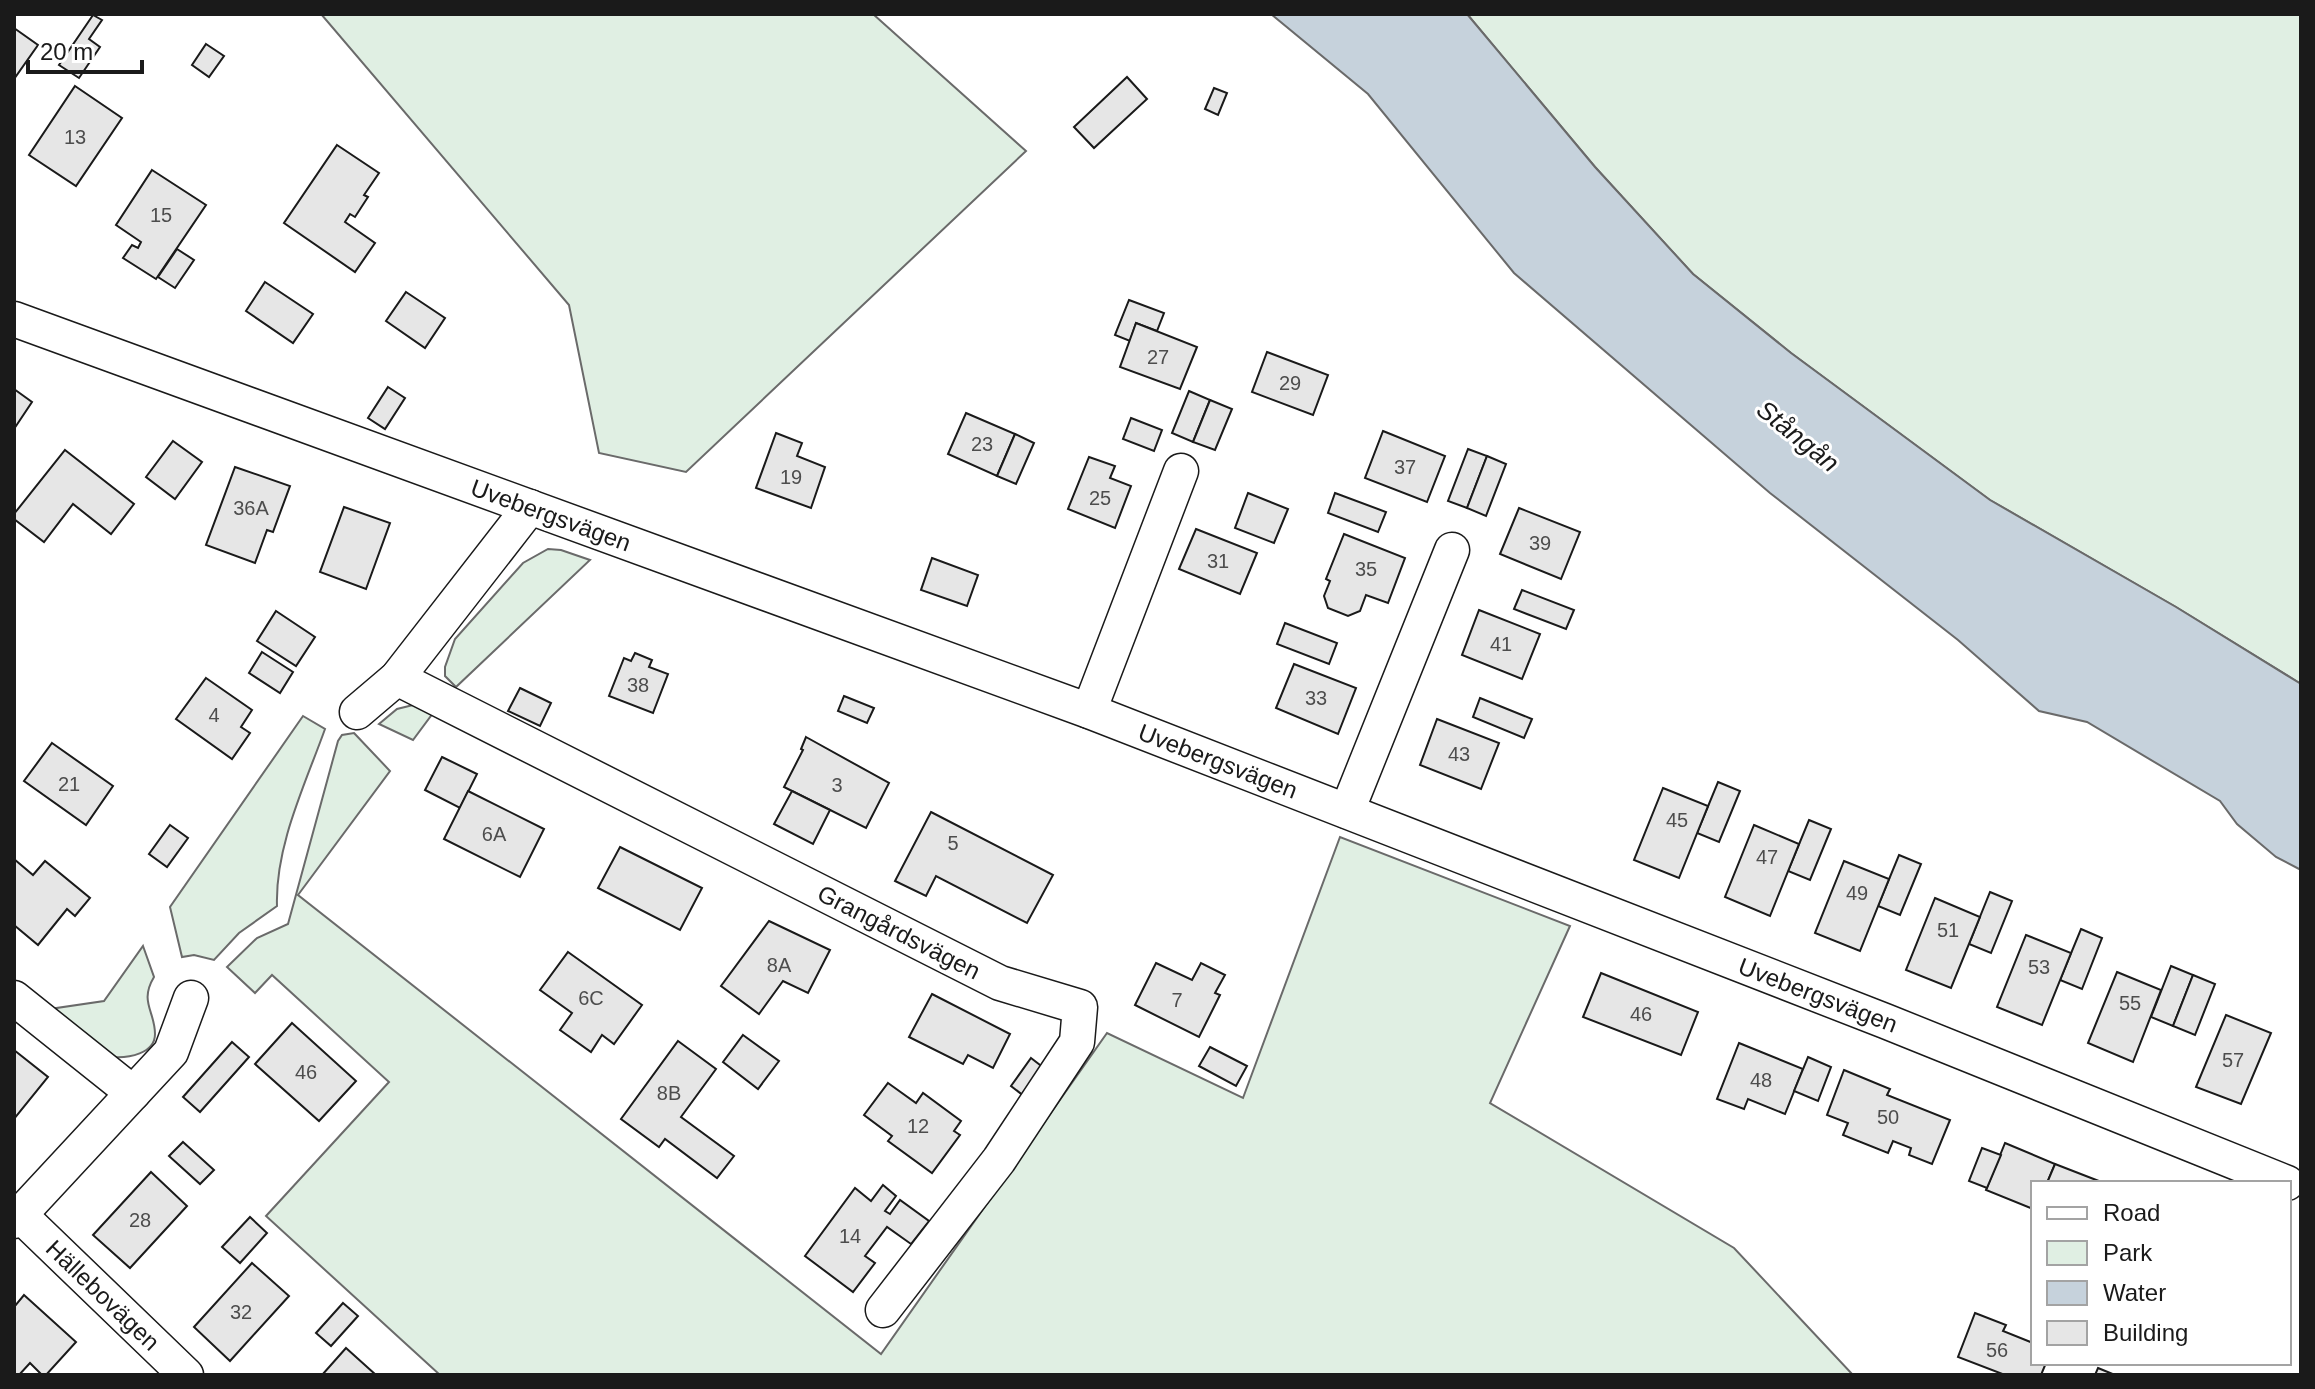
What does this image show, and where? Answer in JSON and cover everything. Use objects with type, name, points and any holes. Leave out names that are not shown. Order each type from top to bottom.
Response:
[{"type":"street","name":"Uvebergsvägen","points":[[14,319],[1089,711],[1885,1021],[2281,1181]]},
{"type":"street","points":[[1089,711],[1181,471]]},
{"type":"street","points":[[357,712],[397,678],[530,507]]},
{"type":"street","points":[[1347,811],[1452,550]]},
{"type":"street","name":"Grangårdsvägen","points":[[397,678],[1000,983],[1080,1007],[1077,1042],[999,1160],[883,1310]]},
{"type":"street","points":[[14,998],[133,1093]]},
{"type":"street","name":"Hällebovägen","points":[[186,1375],[17,1218],[171,1052],[191,998]]},
{"type":"green space","points":[[321,14],[873,14],[1026,151],[686,472],[599,453],[569,305]]},
{"type":"green space","points":[[1467,14],[2301,14],[2301,684],[2176,607],[1990,500],[1791,353],[1693,274],[1595,167]]},
{"type":"green space","points":[[548,549],[590,560],[456,687],[445,676],[455,639],[523,563]]},
{"type":"green space","points":[[417,704],[433,713],[413,740],[379,724],[397,709]]},
{"type":"green space","points":[[303,716],[325,729],[286,838],[277,906],[239,933],[214,960],[194,955],[182,957],[170,907]]},
{"type":"green space","points":[[354,733],[390,771],[298,895],[881,1354],[1107,1033],[1243,1098],[1340,837],[1570,926],[1490,1103],[1734,1248],[1853,1375],[440,1375],[266,1216],[389,1082],[272,975],[255,993],[227,967],[257,938],[288,924],[338,741],[342,735]]},
{"type":"green space","points":[[143,946],[154,977],[148,1000],[154,1041],[140,1053],[113,1057],[50,1009],[104,1001]]},
{"type":"water","name":"Stångån","points":[[1271,14],[1467,14],[1595,167],[1693,274],[1791,353],[1990,500],[2176,607],[2301,684],[2301,870],[2276,857],[2237,824],[2220,801],[2087,722],[2039,711],[1958,640],[1770,493],[1514,273],[1368,94]]},
{"type":"building","points":[[93,15],[102,20],[89,39],[100,47],[79,78],[59,65]]},
{"type":"building","points":[[14,28],[38,45],[14,79]]},
{"type":"building","points":[[206,44],[224,56],[209,77],[192,65]]},
{"type":"building","points":[[1127,77],[1147,99],[1094,148],[1074,127]]},
{"type":"building","points":[[75,86],[122,118],[76,186],[29,155]]},
{"type":"building","points":[[1214,88],[1227,93],[1218,115],[1205,109]]},
{"type":"building","points":[[337,145],[379,173],[364,195],[368,197],[355,217],[350,214],[345,222],[375,243],[355,272],[284,223]]},
{"type":"building","points":[[152,170],[206,205],[156,279],[123,258],[132,245],[138,248],[141,242],[116,225]]},
{"type":"building","points":[[177,249],[194,260],[175,288],[158,277]]},
{"type":"building","points":[[265,282],[313,314],[293,343],[246,311]]},
{"type":"building","points":[[406,292],[445,318],[425,348],[386,321]]},
{"type":"building","points":[[1129,300],[1164,313],[1157,331],[1136,323],[1130,341],[1115,335]]},
{"type":"building","points":[[1136,323],[1197,347],[1180,389],[1120,367]]},
{"type":"building","points":[[1267,352],[1328,375],[1313,415],[1252,392]]},
{"type":"building","points":[[388,387],[405,398],[385,429],[368,418]]},
{"type":"building","points":[[14,389],[32,402],[14,429]]},
{"type":"building","points":[[1189,391],[1210,400],[1193,442],[1172,433]]},
{"type":"building","points":[[1210,400],[1232,409],[1215,450],[1193,442]]},
{"type":"building","points":[[966,413],[1015,434],[997,476],[948,454]]},
{"type":"building","points":[[1131,418],[1162,430],[1154,451],[1123,439]]},
{"type":"building","points":[[1383,431],[1445,456],[1427,502],[1365,478]]},
{"type":"building","points":[[776,433],[802,443],[797,456],[825,467],[811,508],[756,488]]},
{"type":"building","points":[[1015,434],[1034,443],[1016,484],[997,476]]},
{"type":"building","points":[[173,441],[202,462],[175,499],[146,477]]},
{"type":"building","points":[[1468,449],[1487,456],[1467,508],[1448,501]]},
{"type":"building","points":[[65,450],[134,504],[111,534],[73,504],[44,542],[14,519],[14,514]]},
{"type":"building","points":[[1487,456],[1506,464],[1486,516],[1467,508]]},
{"type":"building","points":[[1089,457],[1115,466],[1110,478],[1131,486],[1115,528],[1068,509]]},
{"type":"building","points":[[235,467],[290,486],[273,532],[267,530],[255,563],[206,545]]},
{"type":"building","points":[[1248,493],[1288,509],[1274,543],[1235,528]]},
{"type":"building","points":[[1335,493],[1386,512],[1378,532],[1328,513]]},
{"type":"building","points":[[344,507],[390,523],[366,589],[320,572]]},
{"type":"building","points":[[1519,508],[1580,532],[1561,579],[1500,554]]},
{"type":"building","points":[[1196,529],[1257,553],[1240,594],[1179,569]]},
{"type":"building","points":[[1344,534],[1405,558],[1388,603],[1366,595],[1360,611],[1348,616],[1328,608],[1324,596],[1330,581],[1326,579]]},
{"type":"building","points":[[932,558],[978,575],[967,606],[921,590]]},
{"type":"building","points":[[1522,590],[1574,610],[1566,629],[1514,609]]},
{"type":"building","points":[[1479,610],[1540,634],[1522,679],[1462,655]]},
{"type":"building","points":[[276,611],[315,637],[296,666],[257,641]]},
{"type":"building","points":[[1285,623],[1337,643],[1329,664],[1277,644]]},
{"type":"building","points":[[262,652],[293,672],[280,693],[249,673]]},
{"type":"building","points":[[635,653],[652,660],[649,667],[668,674],[653,713],[609,696],[624,658],[631,661]]},
{"type":"building","points":[[1294,664],[1356,688],[1338,734],[1276,708]]},
{"type":"building","points":[[206,678],[252,710],[241,727],[250,733],[232,759],[176,719]]},
{"type":"building","points":[[520,688],[551,703],[540,726],[508,711]]},
{"type":"building","points":[[844,696],[874,708],[867,723],[838,711]]},
{"type":"building","points":[[1480,698],[1532,719],[1524,738],[1473,717]]},
{"type":"building","points":[[1437,719],[1499,743],[1481,789],[1420,765]]},
{"type":"building","points":[[806,737],[889,783],[866,828],[784,787],[803,750]]},
{"type":"building","points":[[52,743],[113,786],[86,825],[24,781]]},
{"type":"building","points":[[442,757],[477,774],[460,808],[425,790]]},
{"type":"building","points":[[1718,782],[1740,791],[1719,842],[1697,833]]},
{"type":"building","points":[[1663,788],[1708,806],[1679,878],[1634,860]]},
{"type":"building","points":[[468,791],[544,829],[520,877],[444,839]]},
{"type":"building","points":[[792,791],[830,810],[813,844],[774,824]]},
{"type":"building","points":[[931,812],[1053,875],[1027,923],[936,876],[926,896],[895,881]]},
{"type":"building","points":[[1809,820],[1831,829],[1810,880],[1788,871]]},
{"type":"building","points":[[170,825],[188,838],[167,867],[149,854]]},
{"type":"building","points":[[1754,825],[1799,844],[1770,916],[1725,897]]},
{"type":"building","points":[[620,847],[702,888],[680,930],[598,888]]},
{"type":"building","points":[[1899,855],[1921,864],[1900,915],[1878,906]]},
{"type":"building","points":[[14,859],[33,875],[45,861],[90,898],[75,916],[67,909],[38,945],[14,925]]},
{"type":"building","points":[[1844,861],[1889,879],[1860,951],[1815,933]]},
{"type":"building","points":[[1990,892],[2012,901],[1991,953],[1969,944]]},
{"type":"building","points":[[1935,898],[1980,917],[1951,988],[1906,970]]},
{"type":"building","points":[[769,921],[830,950],[808,993],[783,981],[759,1014],[721,986]]},
{"type":"building","points":[[2081,929],[2102,938],[2082,989],[2060,980]]},
{"type":"building","points":[[2026,935],[2071,953],[2042,1025],[1997,1007]]},
{"type":"building","points":[[568,952],[642,1005],[614,1044],[602,1035],[591,1052],[560,1030],[572,1013],[540,990]]},
{"type":"building","points":[[1156,963],[1192,980],[1201,963],[1225,975],[1215,993],[1220,995],[1199,1037],[1135,1005]]},
{"type":"building","points":[[2171,966],[2193,975],[2173,1026],[2151,1017]]},
{"type":"building","points":[[2117,972],[2161,990],[2133,1062],[2088,1043]]},
{"type":"building","points":[[1601,973],[1698,1012],[1681,1055],[1583,1017]]},
{"type":"building","points":[[2193,975],[2215,984],[2195,1035],[2173,1026]]},
{"type":"building","points":[[932,994],[1010,1034],[993,1068],[968,1055],[963,1064],[909,1037]]},
{"type":"building","points":[[2226,1015],[2271,1033],[2241,1104],[2196,1087]]},
{"type":"building","points":[[292,1023],[356,1081],[319,1121],[255,1064]]},
{"type":"building","points":[[743,1035],[779,1061],[758,1089],[723,1062]]},
{"type":"building","points":[[678,1041],[716,1069],[681,1117],[734,1156],[717,1178],[665,1139],[659,1147],[621,1119]]},
{"type":"building","points":[[232,1042],[249,1057],[200,1112],[183,1097]]},
{"type":"building","points":[[1739,1043],[1803,1069],[1785,1114],[1748,1099],[1744,1109],[1717,1099]]},
{"type":"building","points":[[1210,1047],[1247,1066],[1236,1086],[1199,1066]]},
{"type":"building","points":[[14,1050],[48,1077],[14,1119]]},
{"type":"building","points":[[1808,1057],[1831,1067],[1818,1101],[1794,1091]]},
{"type":"building","points":[[1031,1058],[1049,1072],[1029,1100],[1011,1086]]},
{"type":"building","points":[[1844,1070],[1890,1089],[1887,1095],[1950,1120],[1932,1164],[1909,1155],[1911,1148],[1893,1141],[1888,1153],[1843,1135],[1848,1123],[1827,1115]]},
{"type":"building","points":[[888,1083],[916,1103],[923,1093],[961,1121],[954,1131],[960,1135],[932,1173],[888,1141],[892,1136],[864,1115]]},
{"type":"building","points":[[183,1142],[214,1170],[200,1184],[169,1156]]},
{"type":"building","points":[[2005,1143],[2055,1164],[2048,1181],[2031,1181],[2031,1208],[1986,1190]]},
{"type":"building","points":[[1982,1148],[2001,1155],[1987,1188],[1969,1181]]},
{"type":"building","points":[[2055,1164],[2099,1181],[2048,1181]]},
{"type":"building","points":[[151,1172],[187,1206],[130,1268],[93,1235]]},
{"type":"building","points":[[883,1185],[896,1196],[885,1211],[890,1214],[900,1200],[929,1221],[911,1244],[887,1227],[865,1256],[875,1263],[853,1292],[805,1256],[855,1188],[871,1201]]},
{"type":"building","points":[[250,1217],[267,1233],[240,1263],[222,1247]]},
{"type":"building","points":[[252,1263],[289,1296],[230,1361],[194,1327]]},
{"type":"building","points":[[24,1295],[76,1342],[46,1375],[30,1363],[19,1375],[14,1375],[14,1307]]},
{"type":"building","points":[[343,1303],[358,1316],[331,1346],[316,1333]]},
{"type":"building","points":[[1975,1313],[2006,1325],[2003,1331],[2031,1342],[2031,1365],[2045,1365],[2041,1375],[2005,1375],[1958,1357]]},
{"type":"building","points":[[346,1348],[376,1375],[322,1375]]},
{"type":"building","points":[[2098,1368],[2115,1375],[2095,1375]]}]
